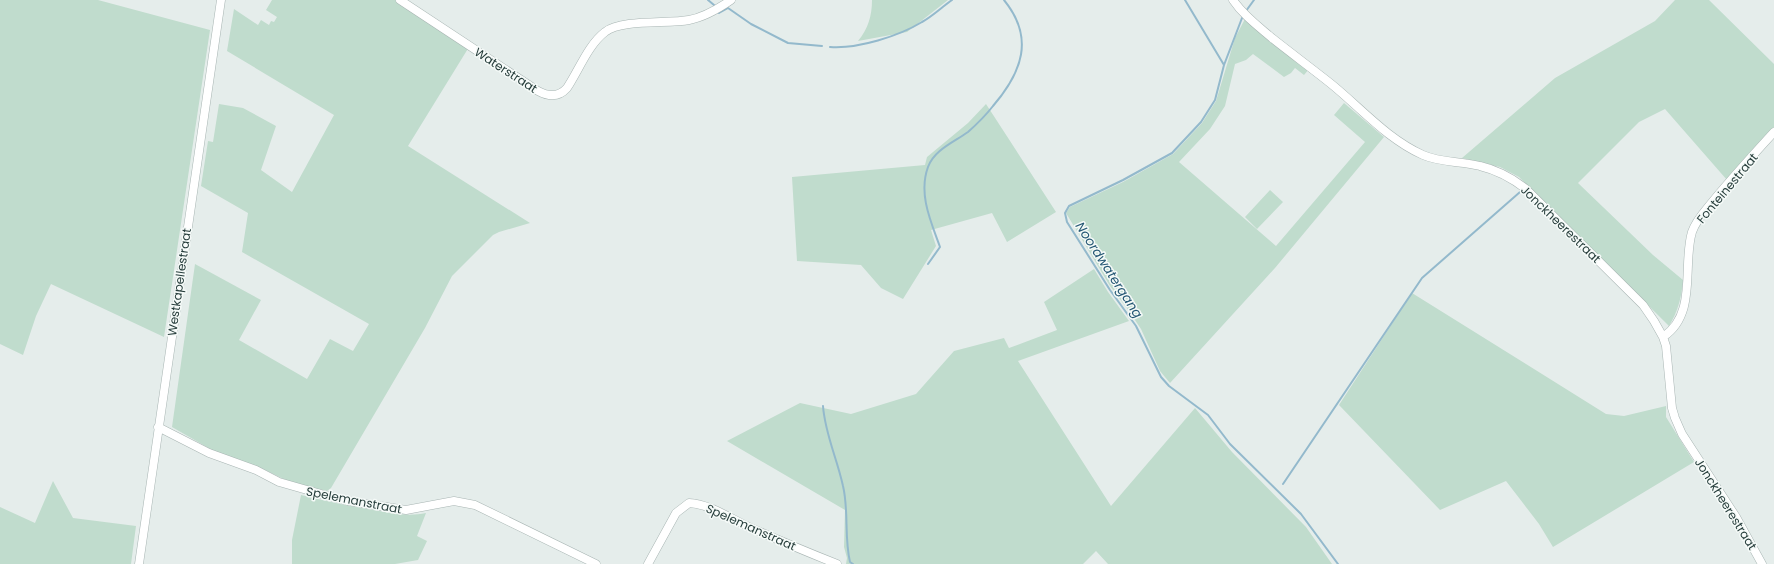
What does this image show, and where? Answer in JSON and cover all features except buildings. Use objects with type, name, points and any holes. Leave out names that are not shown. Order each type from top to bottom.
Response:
[{"type":"street","name":"Westkapellestraat","points":[[139,564],[221,0]]},
{"type":"street","name":"Waterstraat","points":[[400,0],[538,91],[553,96],[561,93],[567,88],[594,44],[607,30],[625,25],[690,20],[713,11],[731,0]]},
{"type":"street","name":"Jonckheerestraat","points":[[1233,0],[1243,13],[1349,98],[1387,133],[1404,145],[1426,156],[1444,161],[1480,166],[1497,171],[1520,184],[1643,305],[1664,337],[1672,408],[1682,434],[1736,517],[1762,564]]},
{"type":"street","name":"Fonteinestraat","points":[[1664,337],[1676,327],[1681,316],[1686,293],[1692,232],[1697,221],[1723,189],[1774,132]]},
{"type":"street","name":"Spelemanstraat","points":[[158,427],[209,453],[256,470],[279,482],[348,501],[406,510],[454,501],[475,505],[596,564]]},
{"type":"street","name":"Spelemanstraat","points":[[648,564],[676,513],[689,503],[696,503],[789,545],[837,564]]},
{"type":"green space","points":[[0,0],[98,0],[210,30],[164,337],[51,284],[36,316],[23,355],[0,344]]},
{"type":"green space","points":[[272,0],[397,0],[469,47],[408,146],[530,223],[493,235],[452,276],[425,328],[331,488],[327,491],[290,482],[263,469],[212,450],[172,427],[195,264],[261,300],[239,340],[307,379],[330,339],[353,351],[369,324],[242,252],[248,213],[201,186],[208,141],[213,142],[219,104],[243,108],[276,126],[261,170],[292,192],[334,115],[227,51],[234,9],[258,25],[261,20],[269,25],[271,21],[274,22],[277,17],[266,10]]},
{"type":"green space","points":[[872,0],[948,0],[907,32],[858,41],[869,22]]},
{"type":"green space","points":[[1675,0],[1709,0],[1774,64],[1774,127],[1727,180],[1665,109],[1639,122],[1578,183],[1653,255],[1683,280],[1679,303],[1669,326],[1519,177],[1500,167],[1462,158],[1555,78],[1655,21]]},
{"type":"green space","points":[[1245,19],[1309,69],[1304,75],[1295,68],[1291,73],[1284,77],[1253,54],[1246,60],[1235,64],[1225,106],[1210,129],[1179,162],[1276,246],[1365,142],[1334,115],[1344,103],[1384,137],[1275,268],[1170,383],[1160,371],[1141,329],[1110,286],[1066,213],[1070,207],[1123,182],[1173,154],[1202,123],[1216,101],[1235,38]]},
{"type":"green space","points":[[986,104],[1056,212],[1007,242],[992,213],[931,230],[936,246],[903,299],[881,288],[861,265],[797,261],[792,177],[925,165],[927,157],[968,123]]},
{"type":"green space","points":[[1270,190],[1283,202],[1257,229],[1245,217]]},
{"type":"green space","points":[[1094,269],[1108,292],[1129,321],[1018,361],[1111,506],[1195,408],[1232,452],[1306,527],[1332,564],[1108,564],[1096,551],[1083,564],[846,564],[847,558],[844,547],[845,510],[727,441],[800,403],[851,414],[916,394],[954,351],[1004,338],[1009,348],[1057,330],[1044,302]]},
{"type":"green space","points":[[1412,293],[1606,414],[1624,416],[1666,406],[1666,417],[1694,462],[1553,547],[1539,524],[1506,481],[1440,510],[1339,405]]},
{"type":"green space","points":[[53,481],[73,518],[136,526],[131,564],[0,564],[0,507],[35,523]]},
{"type":"green space","points":[[301,495],[346,505],[406,515],[426,513],[417,536],[427,541],[418,560],[395,564],[292,564],[292,540]]},
{"type":"waterway","points":[[708,0],[714,5]]},
{"type":"waterway","points":[[830,47],[853,46],[890,37],[926,20],[952,0]]},
{"type":"waterway","points":[[928,264],[940,247],[925,198],[924,187],[928,167],[940,151],[968,132],[987,113],[1003,93],[1017,68],[1021,54],[1022,41],[1014,14],[1004,0]]},
{"type":"waterway","name":"Noordwatergang","points":[[1185,0],[1224,65],[1215,100],[1201,122],[1172,153],[1123,180],[1069,206],[1065,213],[1067,222],[1110,290],[1136,326],[1161,377],[1169,386],[1208,415],[1230,444],[1301,514],[1338,564]]},
{"type":"waterway","points":[[1246,11],[1254,0]]},
{"type":"waterway","points":[[718,11],[719,13],[728,8],[751,24],[788,43],[822,46]]},
{"type":"waterway","points":[[1224,65],[1242,18]]},
{"type":"waterway","points":[[1283,484],[1422,278],[1520,192]]},
{"type":"waterway","points":[[823,406],[826,426],[845,495],[848,553],[850,562],[853,564]]}]
